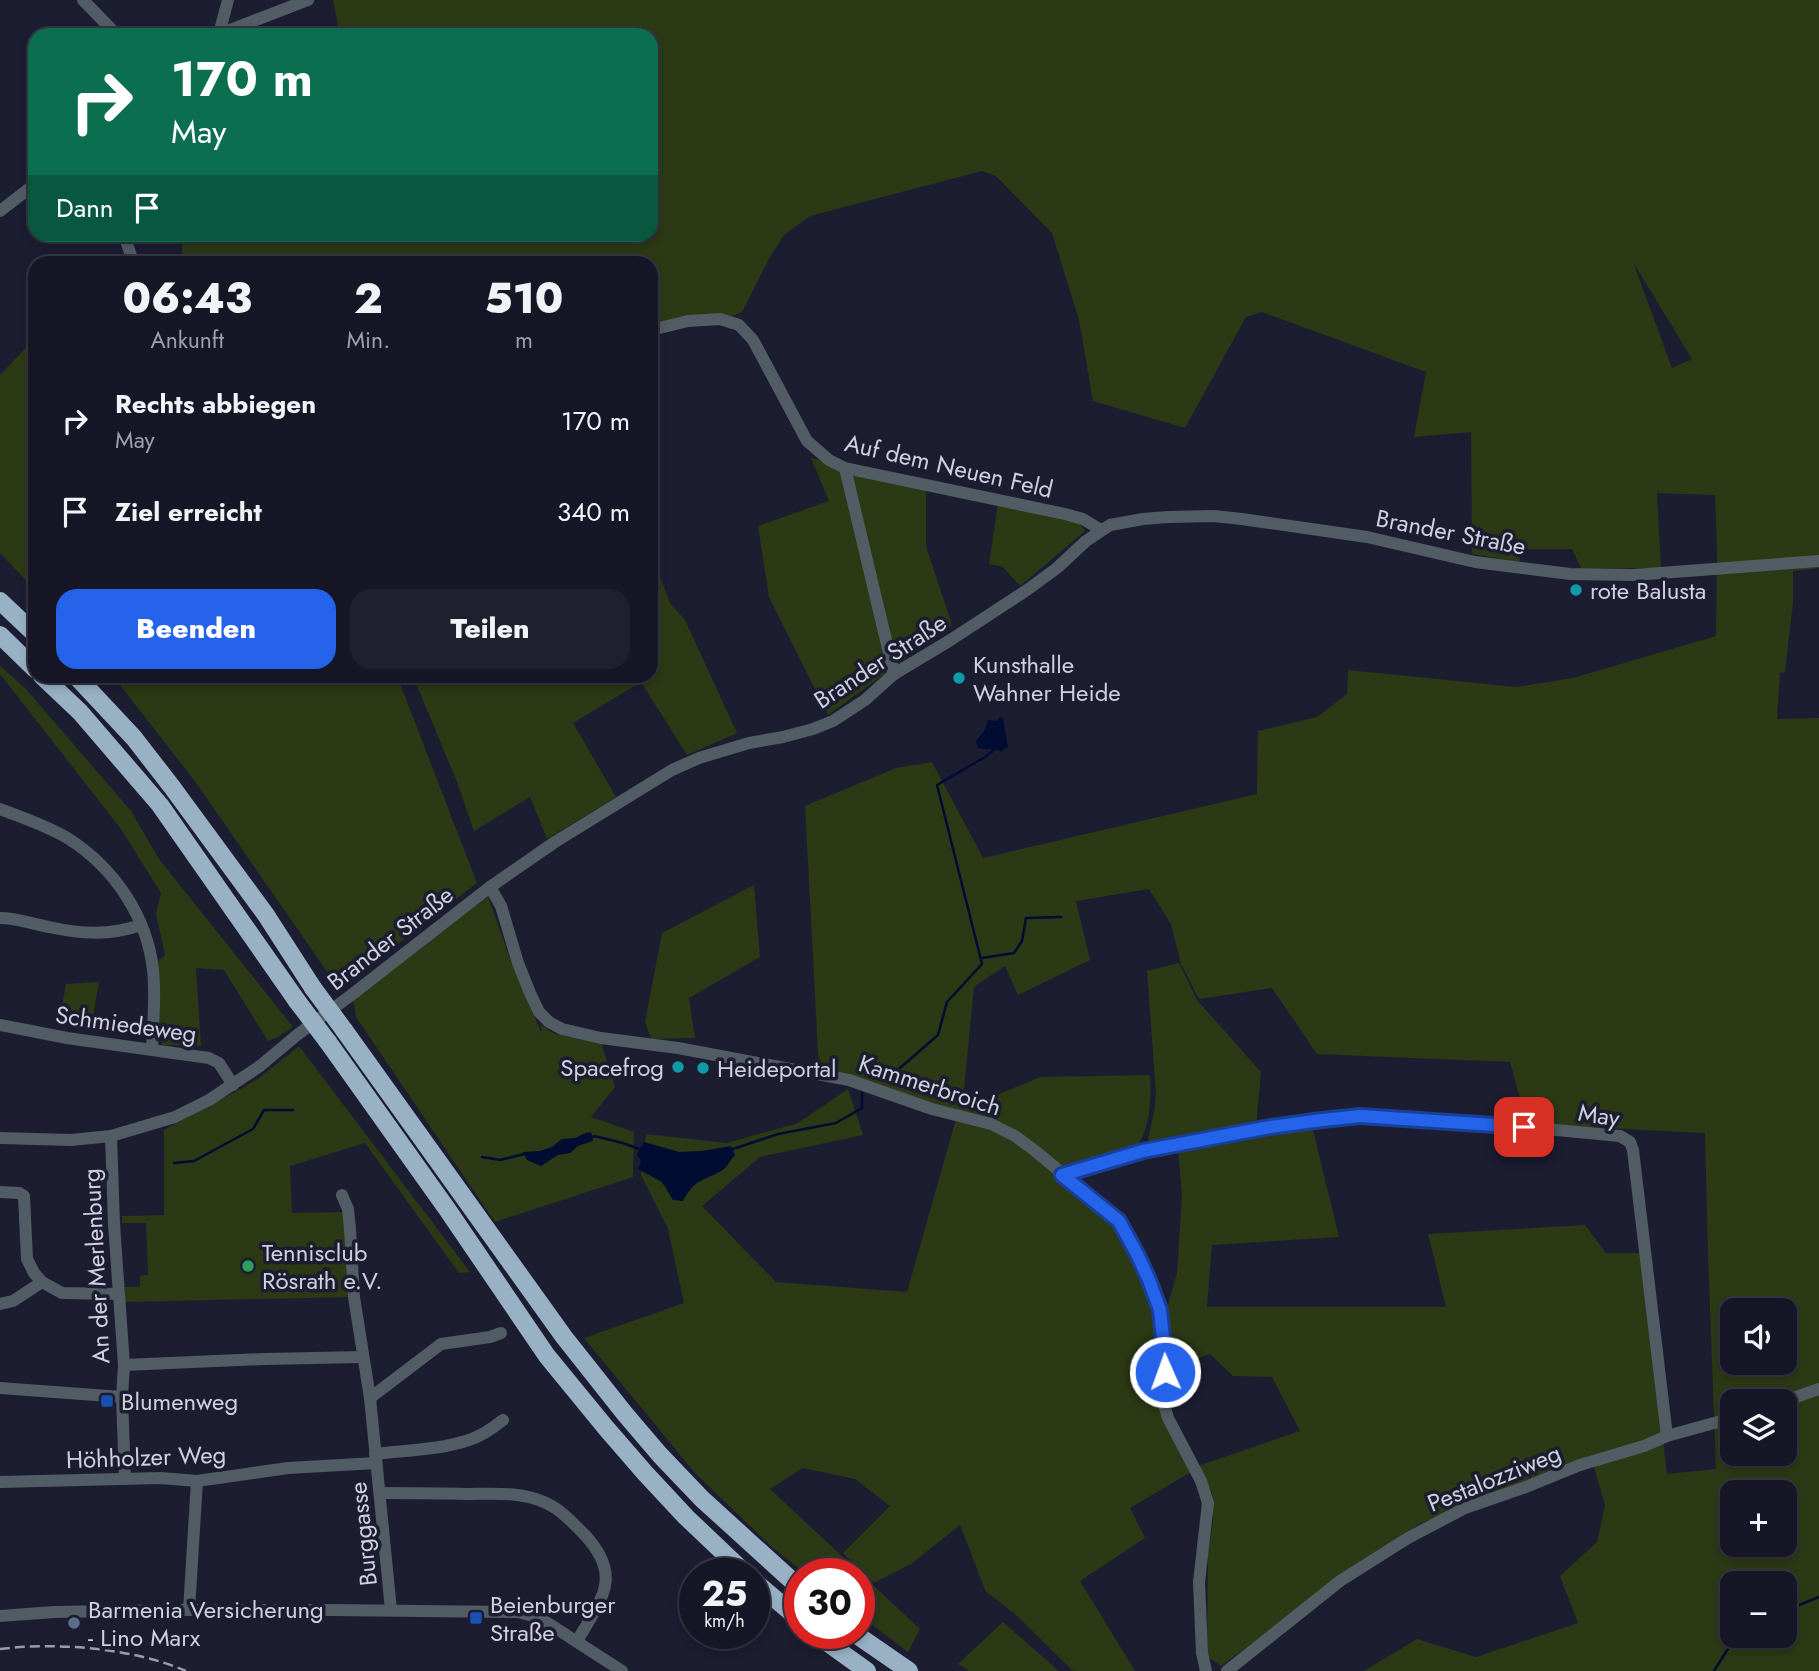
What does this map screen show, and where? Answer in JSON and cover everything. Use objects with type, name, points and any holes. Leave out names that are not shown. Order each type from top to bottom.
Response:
[{"type":"highway","points":[[0,601],[28,627]]},
{"type":"highway","points":[[0,635],[28,661]]},
{"type":"highway","points":[[49,683],[80,712],[160,805],[447,1209],[547,1356],[645,1473],[729,1558]]},
{"type":"highway","points":[[83,683],[134,738],[172,787],[266,915],[313,988],[564,1337],[660,1455],[702,1499],[784,1573]]},
{"type":"highway","points":[[770,1595],[784,1606]]},
{"type":"highway","points":[[875,1648],[909,1671]]},
{"type":"highway","points":[[836,1649],[867,1671]]},
{"type":"street","points":[[83,0],[110,28]]},
{"type":"street","points":[[220,28],[228,0]]},
{"type":"street","points":[[236,28],[308,0]]},
{"type":"street","points":[[0,211],[28,189]]},
{"type":"street","name":"Auf dem Neuen Feld","points":[[658,328],[688,321],[720,319],[739,326],[753,340],[807,441],[829,460],[845,468],[1065,514],[1083,519],[1101,530]]},
{"type":"street","points":[[845,468],[894,674]]},
{"type":"street","name":"Brander Straße","points":[[0,1138],[71,1140],[111,1136],[175,1117],[209,1100],[272,1057],[490,887],[555,842],[672,770],[699,758],[813,729],[833,721],[865,700],[894,674],[1027,590],[1110,525],[1143,519],[1214,516],[1367,537],[1475,562],[1570,574],[1634,575],[1819,561]]},
{"type":"street","points":[[0,809],[68,838],[107,870],[129,899],[149,946],[153,968],[152,1051]]},
{"type":"street","name":"Kammerbroich","points":[[490,887],[501,906],[530,993],[539,1012],[549,1022],[601,1038],[678,1048],[849,1080],[932,1109],[990,1124],[1015,1136],[1119,1221],[1149,1280],[1160,1310],[1164,1347],[1163,1401],[1171,1427],[1201,1481],[1208,1503],[1199,1582],[1202,1653],[1206,1671]]},
{"type":"street","points":[[0,918],[86,934],[123,931],[141,925]]},
{"type":"street","name":"Schmiedeweg","points":[[0,1026],[152,1051],[203,1056],[215,1060],[233,1084]]},
{"type":"street","name":"May","points":[[1062,1175],[1143,1151],[1270,1127],[1360,1116],[1620,1136],[1630,1142],[1633,1150],[1667,1436]]},
{"type":"street","name":"An der Merlenburg","points":[[111,1136],[124,1366],[122,1397],[125,1479]]},
{"type":"street","points":[[0,1192],[19,1193],[24,1196],[27,1259],[42,1282],[62,1293],[118,1294]]},
{"type":"street","name":"Burggasse","points":[[342,1195],[348,1209],[354,1297],[370,1398],[391,1610]]},
{"type":"street","points":[[0,1304],[13,1301],[42,1282]]},
{"type":"street","points":[[370,1398],[441,1344],[501,1333]]},
{"type":"street","points":[[124,1366],[363,1357]]},
{"type":"street","points":[[0,1388],[122,1397]]},
{"type":"street","points":[[1797,1397],[1819,1389]]},
{"type":"street","name":"Burggasse","points":[[375,1458],[470,1440],[503,1420]]},
{"type":"street","name":"Pestalozziweg","points":[[1227,1671],[1340,1581],[1408,1538],[1465,1508],[1580,1465],[1720,1421]]},
{"type":"street","name":"Höhholzer Weg","points":[[0,1482],[161,1478],[197,1481],[375,1458]]},
{"type":"street","points":[[189,1610],[197,1481]]},
{"type":"street","points":[[380,1493],[514,1495],[535,1499],[557,1510],[595,1546],[606,1568],[607,1579],[599,1604],[577,1642]]},
{"type":"street","points":[[0,1616],[54,1612],[189,1610],[518,1612],[540,1618],[622,1671]]},
{"type":"green space","points":[[333,0],[1819,0],[1819,568],[1793,571],[1793,603],[1785,672],[1780,673],[1777,719],[1819,718],[1819,1671],[1364,1671],[1417,1639],[1476,1657],[1578,1623],[1560,1576],[1597,1542],[1605,1505],[1592,1460],[1421,1523],[1373,1554],[1221,1666],[1207,1656],[1212,1493],[1198,1466],[1300,1431],[1272,1377],[1233,1376],[1210,1354],[1170,1368],[1165,1315],[1177,1273],[1182,1194],[1178,1149],[1307,1127],[1313,1130],[1339,1237],[1212,1245],[1207,1307],[1446,1307],[1428,1234],[1585,1225],[1606,1253],[1642,1253],[1667,1474],[1716,1469],[1705,1133],[1527,1124],[1510,1062],[1317,1054],[1272,988],[1199,999],[1181,964],[1171,924],[1149,889],[1076,901],[1090,960],[1018,995],[1005,966],[974,987],[962,1109],[1041,1077],[1150,1075],[1147,1122],[1136,1147],[1060,1180],[1113,1224],[1150,1295],[1158,1317],[1171,1436],[1191,1472],[1130,1508],[1145,1538],[1080,1581],[1135,1671],[1073,1671],[1014,1613],[986,1592],[960,1525],[911,1564],[875,1582],[875,1558],[848,1558],[843,1553],[890,1506],[855,1479],[803,1468],[770,1489],[844,1558],[786,1558],[695,1473],[584,1338],[684,1303],[668,1229],[641,1175],[646,1134],[727,1143],[798,1123],[848,1089],[863,1135],[760,1157],[702,1206],[776,1282],[907,1292],[956,1119],[819,1071],[805,806],[896,768],[932,762],[983,858],[1257,794],[1258,731],[1317,717],[1347,694],[1348,670],[1516,687],[1573,678],[1716,636],[1715,495],[1657,493],[1661,568],[1581,568],[1572,549],[1523,549],[1519,562],[1472,554],[1471,432],[1414,437],[1426,372],[1262,312],[1246,317],[1185,428],[1093,401],[1079,320],[1052,233],[996,176],[982,171],[810,216],[784,235],[742,312],[733,316],[686,316],[658,322],[658,256],[172,256],[182,254],[182,242],[658,242],[658,28],[339,28]],"holes":[[[1633,262],[1692,359],[1672,368]]]},
{"type":"green space","points":[[28,345],[28,583],[0,553],[0,375]]},
{"type":"green space","points":[[811,458],[926,488],[926,546],[952,625],[828,715],[769,597],[758,526],[829,501]]},
{"type":"green space","points":[[998,504],[1078,520],[1085,531],[1020,586],[1003,567],[989,564]]},
{"type":"green space","points":[[658,571],[670,603],[685,620],[737,733],[687,755],[642,683],[658,683]]},
{"type":"green space","points":[[0,666],[26,689],[131,811],[159,859],[293,1027],[268,1041],[224,970],[196,968],[201,1046],[162,1045],[159,1033],[158,961],[165,955],[156,914],[161,893],[121,829],[0,674]]},
{"type":"green space","points":[[118,683],[400,683],[477,883],[339,989],[194,780]]},
{"type":"green space","points":[[416,683],[639,683],[573,723],[616,797],[547,839],[530,797],[474,831]]},
{"type":"green space","points":[[754,885],[760,957],[689,998],[695,1038],[651,1039],[645,1022],[662,933]]},
{"type":"green space","points":[[488,897],[513,967],[542,1034],[541,1024],[552,1033],[601,1043],[615,1087],[591,1117],[634,1132],[633,1177],[495,1222],[356,1017],[353,999]]},
{"type":"green space","points":[[1179,963],[1197,1000],[1261,1072],[1256,1127],[1152,1144],[1148,1139],[1156,1093],[1147,971]]},
{"type":"green space","points":[[99,982],[93,1016],[61,1012],[66,984]]},
{"type":"green space","points":[[299,1046],[470,1272],[459,1273],[365,1143],[290,1166],[292,1213],[346,1212],[351,1297],[125,1302],[125,1287],[140,1287],[140,1276],[148,1275],[146,1223],[122,1223],[122,1216],[164,1215],[164,1130],[259,1078]]},
{"type":"green space","points":[[875,1587],[920,1629],[908,1652],[875,1627]]},
{"type":"green space","points":[[1003,1622],[1059,1671],[969,1671],[958,1664]]},
{"type":"water","points":[[1000,717],[1003,718],[1008,747],[1002,751],[978,748],[976,741],[988,720],[997,721]]},
{"type":"water","points":[[591,1132],[593,1141],[578,1146],[570,1153],[558,1155],[541,1166],[527,1160],[523,1152],[540,1151],[552,1147],[562,1139]]},
{"type":"water","points":[[644,1142],[679,1152],[731,1146],[735,1155],[724,1169],[692,1187],[683,1201],[673,1200],[662,1182],[638,1169],[641,1161],[637,1154]]},
{"type":"waterway","points":[[893,1074],[938,1035],[947,1002],[982,964],[937,785],[993,751]]},
{"type":"waterway","points":[[982,958],[1014,953],[1022,941],[1026,918],[1061,917]]},
{"type":"waterway","points":[[730,1150],[778,1134],[836,1123],[862,1108],[862,1093]]},
{"type":"waterway","points":[[174,1163],[194,1161],[253,1129],[264,1110],[293,1110]]},
{"type":"waterway","points":[[591,1138],[594,1136],[642,1150]]},
{"type":"waterway","points":[[482,1157],[500,1160],[525,1154]]},
{"type":"waterway","points":[[1797,1606],[1819,1597]]},
{"type":"waterway","points":[[1714,1671],[1728,1648]]},
{"type":"railway","points":[[0,1649],[46,1646],[94,1649],[143,1657],[186,1671]]},
{"type":"place","name":"rote Balusta","points":[[1576,590]]},
{"type":"place","name":"Kunsthalle Wahner Heide","points":[[959,678]]},
{"type":"place","name":"Spacefrog","points":[[678,1067]]},
{"type":"place","name":"Heideportal","points":[[703,1068]]},
{"type":"place","name":"Tennisclub Rösrath e.V.","points":[[248,1266]]},
{"type":"place","name":"Blumenweg","points":[[107,1401]]},
{"type":"place","name":"Beienburger Straße","points":[[476,1618]]},
{"type":"place","name":"Barmenia Versicherung - Lino Marx","points":[[74,1623]]},
{"type":"route","points":[[1165,1372],[1160,1310],[1137,1254],[1119,1221],[1062,1175],[1143,1151],[1270,1127],[1360,1116],[1524,1127]]}]
